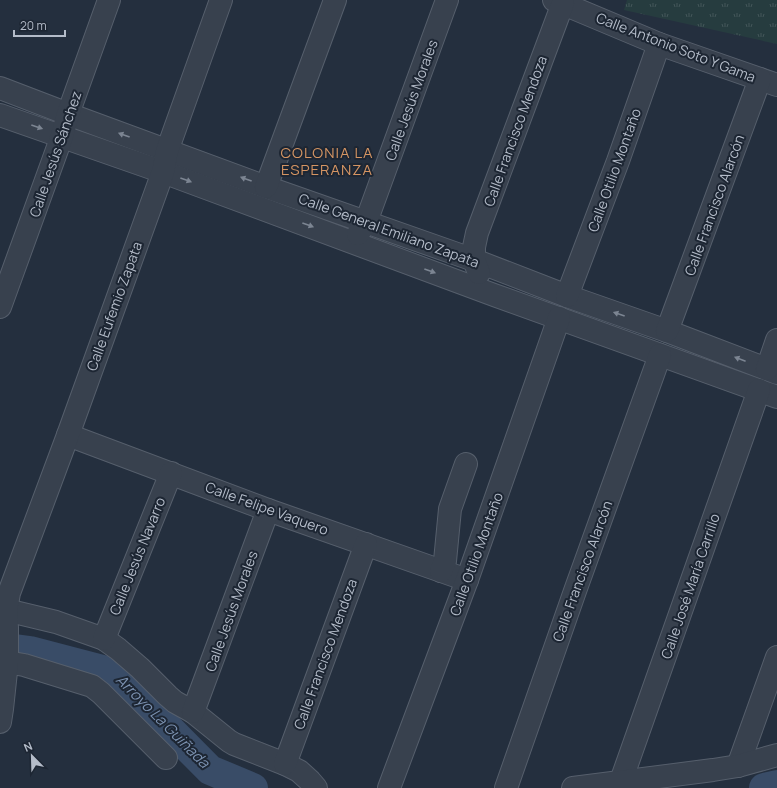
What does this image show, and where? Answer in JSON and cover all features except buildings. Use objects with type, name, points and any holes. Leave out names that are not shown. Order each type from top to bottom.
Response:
[{"type":"street","name":"Calle Jesús Sánchez","points":[[0,307],[62,136],[68,114],[109,0]]},
{"type":"street","name":"Calle Eufemio Zapata","points":[[0,722],[5,660],[4,616],[9,593],[163,172],[167,150],[221,0]]},
{"type":"street","points":[[266,187],[335,0]]},
{"type":"street","name":"Calle Jesús Morales","points":[[353,242],[366,222],[447,0]]},
{"type":"street","name":"Calle Antonio Soto Y Gama","points":[[558,2],[659,44],[769,82]]},
{"type":"street","name":"Calle Francisco Mendoza","points":[[474,260],[474,247],[477,233],[558,2]]},
{"type":"street","name":"Calle Otilio Montaño","points":[[567,296],[618,161],[659,44]]},
{"type":"street","name":"Calle Francisco Alarcón","points":[[667,331],[769,82]]},
{"type":"street","name":"Calle General Emiliano Zapata","points":[[0,88],[266,187],[474,260],[567,296],[667,331],[772,371]]},
{"type":"street","name":"Calle General Emiliano Zapata","points":[[0,115],[163,172],[660,355],[768,393]]},
{"type":"street","points":[[474,260],[486,291]]},
{"type":"street","name":"Calle Otilio Montaño","points":[[389,788],[467,580],[559,318]]},
{"type":"street","points":[[772,371],[777,340]]},
{"type":"street","name":"Calle Francisco Alarcón","points":[[506,788],[660,355]]},
{"type":"street","name":"Calle José María Carrillo","points":[[621,781],[768,393]]},
{"type":"street","name":"Calle Felipe Vaquero","points":[[68,435],[268,510],[467,580]]},
{"type":"street","points":[[441,571],[445,561],[450,509],[466,464]]},
{"type":"street","name":"Calle Jesús Navarro","points":[[104,639],[171,473]]},
{"type":"street","name":"Calle Jesús Morales","points":[[193,712],[268,510]]},
{"type":"street","name":"Calle Francisco Mendoza","points":[[285,764],[366,544]]},
{"type":"street","points":[[4,616],[56,622],[104,639],[140,668],[175,702],[193,712],[234,744],[285,764],[298,771],[316,788]]},
{"type":"street","points":[[738,766],[777,657]]},
{"type":"street","points":[[5,660],[92,686],[101,693],[166,758]]},
{"type":"street","points":[[573,788],[621,781],[687,781],[777,755]]},
{"type":"green space","points":[[627,0],[777,0],[777,44],[624,10]]},
{"type":"waterway","name":"Arroyo La Guiñada","points":[[0,647],[30,651],[114,673],[210,770],[253,788]]},
{"type":"waterway","name":"Arroyo La Guiñada","points":[[764,788],[777,785]]},
{"type":"district","name":"COLONIA LA ESPERANZA","points":[[327,160]]}]
